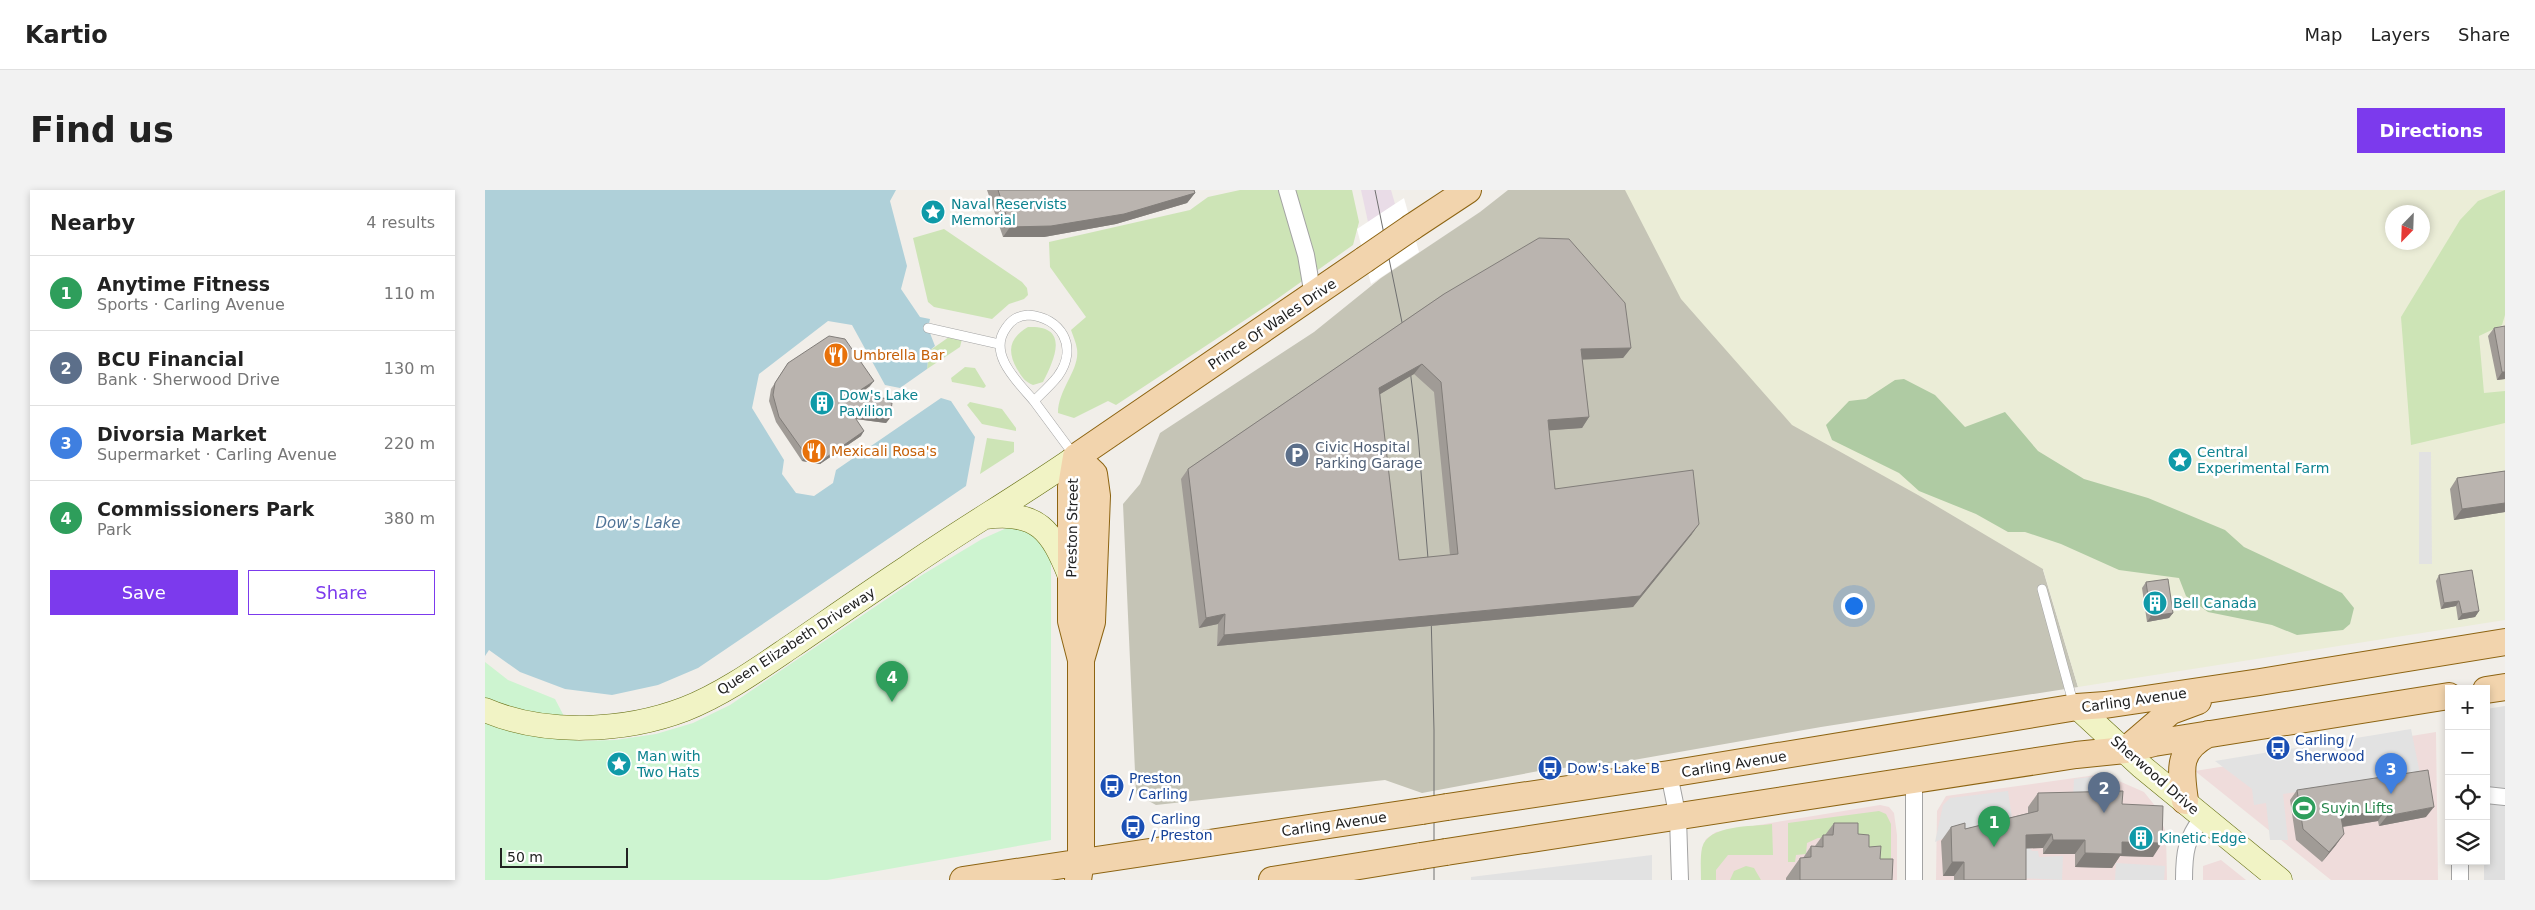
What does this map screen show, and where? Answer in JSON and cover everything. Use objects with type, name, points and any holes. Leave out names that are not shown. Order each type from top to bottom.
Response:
[{"type":"main road","name":"Prince Of Wales Drive","points":[[1076,457],[1468,190]]},
{"type":"main road","name":"Queen Elizabeth Driveway","points":[[485,710],[529,723],[571,727],[650,720],[686,708],[723,690],[768,662],[916,561],[1076,457]]},
{"type":"main road","name":"Preston Street","points":[[1076,457],[1071,486],[1070,576],[1071,621],[1081,660],[1079,870]]},
{"type":"main road","name":"Preston Street","points":[[1076,457],[1094,474],[1097,496],[1092,622],[1081,660]]},
{"type":"main road","points":[[985,517],[1010,516],[1038,524],[1053,537],[1070,576]]},
{"type":"main road","name":"Carling Avenue","points":[[963,880],[1079,870],[1435,809],[1669,774],[2077,707],[2105,705],[2260,682],[2505,642]]},
{"type":"main road","points":[[2125,750],[2171,711],[2260,682]]},
{"type":"main road","points":[[2490,689],[2505,687]]},
{"type":"main road","points":[[1272,880],[2075,755],[2125,750],[2154,743],[2445,697]]},
{"type":"main road","name":"Sherwood Drive","points":[[2077,707],[2194,809],[2280,880]]},
{"type":"main road","points":[[2194,809],[2183,759],[2188,749],[2208,734]]},
{"type":"street","points":[[1287,190],[1306,255],[1313,296]]},
{"type":"street","points":[[1669,774],[1679,818],[1679,880]]},
{"type":"street","points":[[1914,780],[1914,880]]},
{"type":"street","points":[[2490,795],[2505,797]]},
{"type":"street","points":[[2184,880],[2184,853],[2190,834],[2194,809]]},
{"type":"street","points":[[2459,880],[2460,865]]},
{"type":"lane","points":[[1034,401],[1058,376],[1063,366],[1066,356],[1066,337],[1058,326],[1049,320],[1029,315],[1018,317],[1008,324],[1001,334],[999,344],[1003,360],[1076,457]]},
{"type":"lane","points":[[928,328],[999,344]]},
{"type":"lane","points":[[2042,589],[2071,695],[2077,707]]},
{"type":"shaded area","points":[[1361,190],[1391,190],[1395,204],[1368,222]]},
{"type":"shaded area","points":[[1508,190],[2504,190],[2043,570],[2078,687],[1821,727],[1628,761],[1544,770],[1422,793],[1385,780],[1156,805],[1136,794],[1123,504],[1140,484],[1160,433],[1314,332],[1381,278],[1480,212]]},
{"type":"shaded area","points":[[2419,452],[2431,452],[2432,564],[2419,564]]},
{"type":"shaded area","points":[[2505,706],[2505,880],[2484,880],[2484,865],[2490,865],[2490,708]]},
{"type":"shaded area","points":[[2411,729],[2420,774],[2398,778],[2396,768],[2382,771],[2383,781],[2283,794],[2288,840],[2270,840],[2266,803],[2254,805],[2252,789],[2215,761]]},
{"type":"shaded area","points":[[2436,732],[2438,880],[2331,880],[2195,771]]},
{"type":"shaded area","points":[[2103,774],[2144,792],[2156,807],[2166,833],[2167,880],[1936,880],[1937,811],[1946,796]]},
{"type":"shaded area","points":[[2099,776],[2110,780],[2112,800],[2073,799],[2074,779]]},
{"type":"shaded area","points":[[2008,791],[2014,831],[1956,833],[1935,842],[1943,805],[1950,798]]},
{"type":"shaded area","points":[[1880,805],[1889,807],[1894,813],[1897,835],[1897,880],[1701,880],[1702,849],[1706,839],[1716,832]]},
{"type":"shaded area","points":[[2025,842],[2032,851],[2038,851],[2039,857],[2063,856],[2062,880],[2019,878]]},
{"type":"shaded area","points":[[1652,855],[1652,880],[1471,880],[1471,877]]},
{"type":"shaded area","points":[[2221,860],[2246,880],[2203,880],[2203,866]]},
{"type":"shaded area","points":[[2116,863],[2165,866],[2164,880],[2115,880]]},
{"type":"green space","points":[[1240,190],[1352,190],[1359,222],[1353,245],[1277,299],[1116,405],[1108,401],[1074,418],[1058,413],[1061,396],[1077,357],[1077,346],[1071,330],[1086,317],[1050,267],[1049,242],[1190,210],[1208,197]]},
{"type":"green space","name":"Central Experimental Farm","points":[[1625,190],[2505,190],[2505,620],[2078,687],[2043,569],[1918,495],[1792,425],[1681,299]]},
{"type":"green space","points":[[2505,190],[2505,315],[2502,325],[2479,336],[2484,393],[2505,391],[2505,423],[2411,445],[2401,317],[2460,220],[2478,201]]},
{"type":"green space","points":[[944,229],[1022,282],[1027,288],[1028,295],[1024,299],[1009,304],[992,319],[934,307],[928,302],[913,238]]},
{"type":"green space","points":[[1028,327],[1041,328],[1050,332],[1055,338],[1056,346],[1043,382],[1033,385],[1022,377],[1014,362],[1011,351],[1014,340]]},
{"type":"green space","points":[[949,337],[962,339],[960,347],[927,369],[929,351]]},
{"type":"green space","points":[[965,367],[975,368],[986,386],[984,388],[952,382],[951,378]]},
{"type":"green space","points":[[1904,379],[1935,395],[1965,427],[2005,412],[2038,451],[2084,479],[2148,498],[2225,530],[2244,547],[2342,593],[2354,608],[2350,624],[2343,630],[2297,635],[2272,625],[2208,612],[2186,596],[2179,578],[2119,570],[2061,544],[2025,532],[2008,532],[1976,514],[1919,491],[1899,473],[1832,440],[1826,425],[1849,401],[1866,399],[1895,380]]},
{"type":"green space","points":[[970,402],[1002,409],[1016,428],[1016,431],[982,424],[967,405]]},
{"type":"green space","points":[[987,438],[1014,442],[1014,452],[980,474]]},
{"type":"green space","points":[[1009,527],[1033,531],[1051,558],[1051,840],[827,880],[485,880],[485,662],[508,680],[555,699],[577,741],[615,740],[656,734],[693,723],[730,705],[922,575],[982,539]]},
{"type":"green space","points":[[1879,811],[1886,814],[1891,824],[1891,880],[1840,837],[1818,838],[1807,843],[1806,854],[1796,855],[1795,862],[1788,862],[1788,823]]},
{"type":"green space","points":[[1772,824],[1773,855],[1728,855],[1716,870],[1716,880],[1701,880],[1702,848],[1706,840],[1713,835],[1732,828]]},
{"type":"green space","points":[[1746,866],[1754,868],[1761,880],[1730,880],[1734,871]]},
{"type":"water","name":"Dow's Lake","points":[[485,190],[896,190],[890,201],[907,266],[901,289],[920,317],[930,319],[928,328],[935,346],[929,351],[927,369],[900,388],[885,385],[852,325],[828,321],[759,374],[752,408],[784,460],[782,474],[796,493],[814,496],[833,483],[836,470],[941,398],[951,401],[975,437],[966,486],[698,668],[658,685],[612,695],[565,689],[520,672],[489,650],[485,656]]},
{"type":"pier","points":[[1404,198],[1419,252],[1371,284],[1357,229]]},
{"type":"building","points":[[998,190],[1194,190],[1195,193],[1124,214],[1051,226],[1010,227]]},
{"type":"building","name":"Civic Hospital Parking Garage","points":[[1539,238],[1569,239],[1625,303],[1631,348],[1581,349],[1589,417],[1548,420],[1555,489],[1693,470],[1699,524],[1640,596],[1224,635],[1225,614],[1206,618],[1188,469],[1444,294]],"holes":[[[1422,364],[1441,382],[1458,554],[1399,560],[1379,388]]]},
{"type":"building","points":[[2505,326],[2505,372],[2502,372],[2494,328]]},
{"type":"building","name":"Dow's Lake Pavilion","points":[[829,336],[845,339],[874,381],[856,393],[888,399],[887,402],[892,403],[890,418],[852,413],[864,431],[824,459],[806,455],[779,417],[773,395],[775,383],[788,363]]},
{"type":"building","points":[[2505,471],[2505,503],[2462,509],[2457,478]]},
{"type":"building","points":[[2472,570],[2479,611],[2462,614],[2459,601],[2444,603],[2439,575]]},
{"type":"building","name":"Bell Canada","points":[[2168,579],[2173,613],[2151,616],[2146,582]]},
{"type":"building","points":[[2428,770],[2434,807],[2387,816],[2385,810],[2341,817],[2344,834],[2329,852],[2303,829],[2297,790]]},
{"type":"building","points":[[2123,791],[2122,804],[2163,806],[2162,843],[2122,842],[2122,854],[2085,853],[2085,840],[2053,840],[2052,834],[2026,835],[2026,880],[1964,880],[1964,862],[1952,862],[1951,827],[1965,823],[1965,829],[2038,811],[2038,793]]},
{"type":"building","points":[[1834,823],[1858,823],[1858,834],[1869,835],[1869,847],[1881,846],[1880,859],[1893,859],[1892,880],[1800,880],[1800,858],[1811,857],[1811,846],[1823,847],[1823,835],[1833,835]]},
{"type":"tram line","points":[[1375,190],[1405,337]]},
{"type":"tram line","points":[[1409,361],[1418,435],[1429,571]]},
{"type":"tram line","points":[[1431,613],[1434,730],[1434,880]]},
{"type":"place","name":"Naval Reservists Memorial","points":[[933,212]]},
{"type":"place","name":"Umbrella Bar","points":[[836,355]]},
{"type":"place","name":"Dow's Lake Pavilion","points":[[822,403]]},
{"type":"place","name":"Mexicali Rosa's","points":[[814,451]]},
{"type":"place","name":"Civic Hospital Parking Garage","points":[[1297,455]]},
{"type":"place","name":"Central Experimental Farm","points":[[2180,460]]},
{"type":"place","name":"Bell Canada","points":[[2155,603]]},
{"type":"place","name":"Commissioners Park","points":[[892,702]]},
{"type":"place","name":"Carling / Sherwood","points":[[2278,748]]},
{"type":"place","name":"Man with Two Hats","points":[[619,764]]},
{"type":"place","name":"Dow's Lake B","points":[[1550,768]]},
{"type":"place","name":"Preston / Carling","points":[[1112,786]]},
{"type":"place","name":"Divorsia Market","points":[[2391,794]]},
{"type":"place","name":"Suyin Lifts","points":[[2304,808]]},
{"type":"place","name":"BCU Financial","points":[[2104,813]]},
{"type":"place","name":"Carling / Preston","points":[[1133,827]]},
{"type":"place","name":"Kinetic Edge","points":[[2141,838]]},
{"type":"place","name":"Anytime Fitness","points":[[1994,847]]}]
